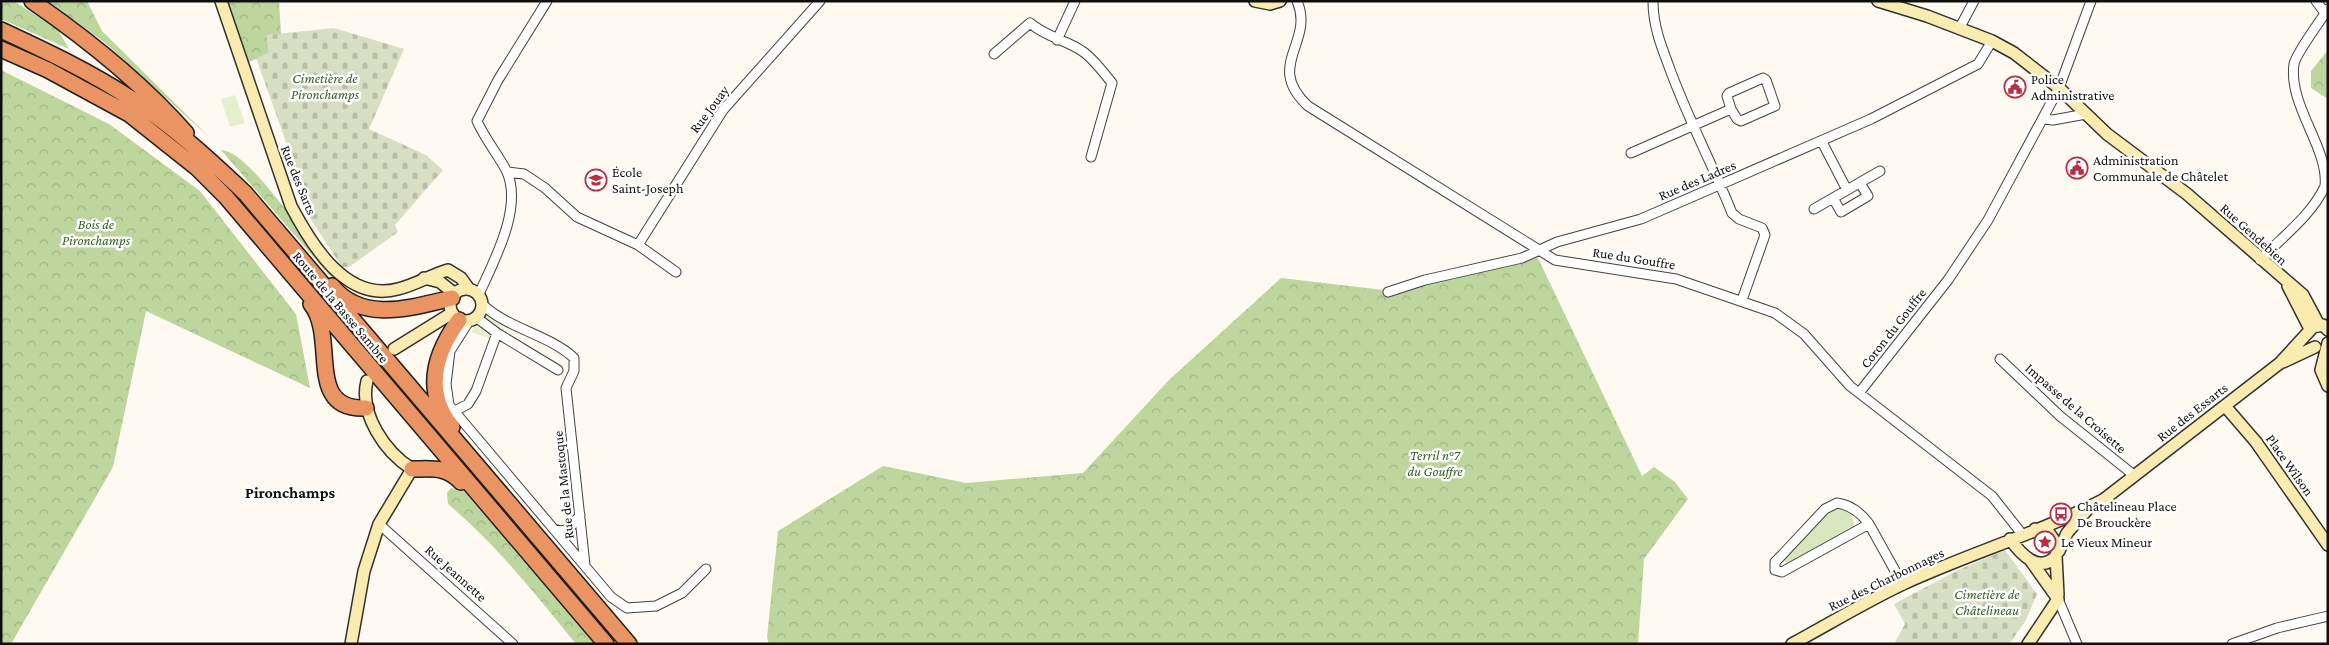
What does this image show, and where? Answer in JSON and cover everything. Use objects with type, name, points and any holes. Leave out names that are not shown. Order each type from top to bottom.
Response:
[{"type":"highway","points":[[32,1],[91,45],[147,94],[173,118],[212,162]]},
{"type":"highway","name":"Route de la Basse Sambre","points":[[1,30],[69,62],[134,101],[212,162],[245,193],[629,644]]},
{"type":"highway","name":"Route de la Basse Sambre","points":[[1,49],[48,70],[129,114],[197,168],[255,228],[606,644]]},
{"type":"highway","points":[[1,56],[48,70]]},
{"type":"highway","points":[[245,193],[265,207],[336,291],[352,302],[374,310],[394,311],[453,296]]},
{"type":"highway","points":[[255,228],[268,250],[314,308],[323,335],[329,391],[336,401],[352,409],[366,408]]},
{"type":"highway","points":[[465,318],[445,339],[438,356],[434,374],[437,398],[446,420],[494,478],[501,494]]},
{"type":"highway","points":[[412,469],[442,468],[454,474],[504,532],[519,541]]},
{"type":"street","name":"Rue des Sarts","points":[[220,1],[291,206],[307,235],[347,281],[358,286],[380,290],[397,290],[448,270],[461,278],[477,296]]},
{"type":"street","points":[[394,349],[481,313],[477,296],[490,273],[511,214],[512,189],[507,172],[484,138],[477,121],[498,80],[547,1]]},
{"type":"street","name":"Rue Jouay","points":[[638,245],[723,110],[820,1]]},
{"type":"street","points":[[1057,40],[1075,1]]},
{"type":"street","points":[[1255,1],[1270,4],[1280,1]]},
{"type":"street","name":"Rue du Gouffre","points":[[1298,1],[1301,25],[1288,74],[1294,91],[1300,99],[1316,112],[1459,199],[1538,252],[1555,260],[1676,279],[1776,313],[1790,322],[1842,378],[1992,496],[2022,534]]},
{"type":"street","points":[[1653,1],[1653,16],[1657,34],[1693,125],[1732,213],[1739,219],[1762,228],[1765,235],[1742,300]]},
{"type":"street","name":"Rue Gendebien","points":[[1878,1],[1927,16],[1992,41],[2014,53],[2059,88],[2107,134],[2187,194],[2302,295],[2319,328],[2310,343],[2323,345]]},
{"type":"street","points":[[1959,29],[1974,1]]},
{"type":"street","points":[[2086,114],[2078,117],[2053,120],[2043,119],[2059,88],[2091,1]]},
{"type":"street","points":[[2260,260],[2318,198],[2326,184],[2328,156],[2300,100],[2294,77],[2294,62],[2326,11],[2316,1]]},
{"type":"street","points":[[994,54],[1030,23],[1057,40],[1082,51],[1112,82],[1091,157]]},
{"type":"street","name":"Rue des Ladres","points":[[1388,292],[1425,280],[1522,258],[1556,242],[1641,219],[1822,142],[1871,119],[1978,64],[1992,41]]},
{"type":"street","points":[[1764,78],[1766,80],[1775,106],[1741,121],[1736,119],[1731,109],[1727,96],[1729,93],[1764,78]]},
{"type":"street","points":[[1632,154],[1731,109]]},
{"type":"street","name":"Coron du Gouffre","points":[[1860,393],[1948,280],[1988,220],[2043,119]]},
{"type":"street","points":[[1822,142],[1847,190]]},
{"type":"street","points":[[1814,209],[1880,171]]},
{"type":"street","points":[[507,172],[524,174],[545,188],[577,217],[638,245],[676,272]]},
{"type":"street","points":[[1833,198],[1841,212],[1868,196],[1860,183]]},
{"type":"street","points":[[2318,198],[2328,194]]},
{"type":"street","points":[[424,278],[440,282],[453,296],[477,296]]},
{"type":"street","points":[[453,296],[450,303],[465,318],[497,333],[558,370]]},
{"type":"street","name":"Rue de la Mastoque","points":[[477,296],[507,321],[562,347],[574,358],[574,371],[566,388],[585,565]]},
{"type":"street","points":[[465,318],[450,351],[446,384],[449,404],[611,597],[627,608],[656,606],[682,593],[706,568]]},
{"type":"street","name":"Rue des Essarts","points":[[2089,507],[2103,500],[2135,476],[2280,363],[2319,328]]},
{"type":"street","points":[[455,411],[468,404],[476,391],[497,333]]},
{"type":"street","points":[[2280,363],[2323,345],[2325,363],[2323,378],[2328,386]]},
{"type":"street","name":"Impasse de la Croisette","points":[[2000,359],[2060,416],[2135,476]]},
{"type":"street","points":[[351,644],[364,571],[379,524],[412,469],[377,434],[370,421],[364,393],[367,381]]},
{"type":"street","name":"Place Wilson","points":[[2224,406],[2256,442],[2328,545]]},
{"type":"street","points":[[1869,524],[1782,572],[1775,570],[1775,562],[1832,504],[1844,504],[1854,508],[1869,524],[1902,585]]},
{"type":"street","points":[[2031,561],[2045,563],[2057,553],[2067,533],[2089,507]]},
{"type":"street","name":"Rue des Charbonnages","points":[[1792,644],[1902,585],[2089,507]]},
{"type":"street","points":[[554,529],[561,531],[569,530],[580,515]]},
{"type":"street","name":"Rue Jeannette","points":[[379,524],[513,644]]},
{"type":"street","points":[[2028,644],[2058,599],[2058,546],[2051,535],[2035,529]]},
{"type":"street","points":[[2010,539],[2031,561],[2058,599],[2076,644]]},
{"type":"street","points":[[2232,644],[2278,628],[2328,616]]},
{"type":"green space","points":[[1,1],[14,1],[58,30],[69,49],[1,19]]},
{"type":"green space","points":[[48,1],[87,1],[102,31],[210,138],[104,42]]},
{"type":"green space","points":[[225,1],[279,1],[281,34],[267,35],[269,53],[247,63]]},
{"type":"green space","name":"Cimetière de Pironchamps","points":[[334,28],[404,49],[369,129],[426,155],[443,170],[395,225],[398,232],[349,267],[342,267],[304,209],[285,139],[256,58],[269,53],[267,35]]},
{"type":"green space","points":[[2328,50],[2328,99],[2311,88],[2311,71]]},
{"type":"green space","name":"Bois de Pironchamps","points":[[1,70],[109,124],[200,191],[296,314],[310,388],[146,311],[113,467],[11,644],[1,644]]},
{"type":"green space","points":[[235,95],[245,123],[230,127],[221,99]]},
{"type":"green space","points":[[221,150],[234,155],[267,186],[345,285],[337,284]]},
{"type":"green space","name":"Terril n°7 du Gouffre","points":[[1537,256],[1642,476],[1654,467],[1675,482],[1688,499],[1644,559],[1638,644],[769,644],[767,637],[778,531],[883,466],[966,483],[1083,473],[1169,380],[1281,278],[1384,290]]},
{"type":"green space","points":[[483,310],[513,337],[561,365],[556,373],[509,345],[471,332]]},
{"type":"green space","points":[[451,488],[463,490],[595,644],[576,644],[499,553],[466,519],[448,504],[447,493]]},
{"type":"green space","points":[[1836,506],[1851,512],[1854,524],[1851,530],[1789,564],[1785,562],[1784,559],[1825,515]]},
{"type":"green space","name":"Cimetière de Châtelineau","points":[[2005,550],[2037,594],[2026,620],[2009,644],[1894,644],[1905,624],[1894,604],[1958,570]]},
{"type":"place","name":"Police Administrative","points":[[2015,87]]},
{"type":"place","name":"Administration Communale de Châtelet","points":[[2077,168]]},
{"type":"place","name":"École Saint-Joseph","points":[[596,180]]},
{"type":"place","name":"Châtelineau Place De Brouckère","points":[[2061,514]]},
{"type":"place","name":"Le Vieux Mineur","points":[[2045,542]]},
{"type":"district","name":"Pironchamps","points":[[290,492]]}]
